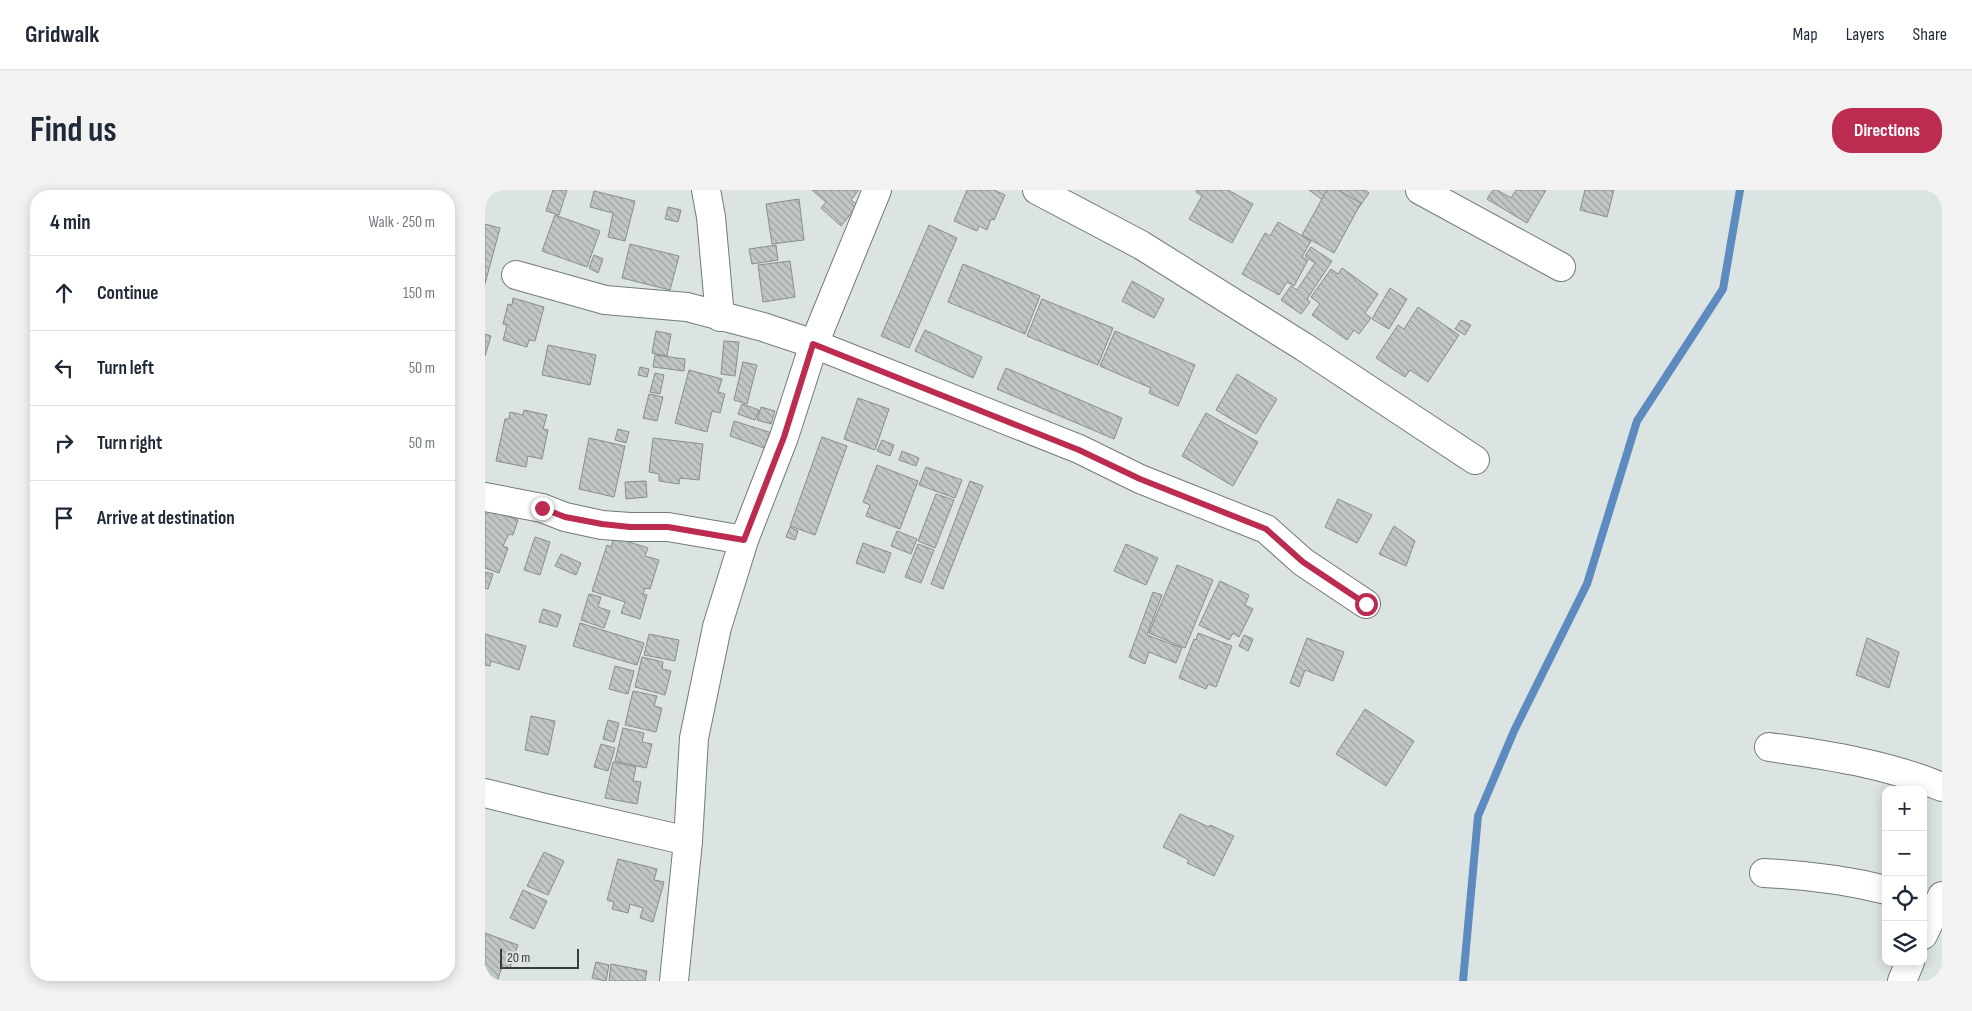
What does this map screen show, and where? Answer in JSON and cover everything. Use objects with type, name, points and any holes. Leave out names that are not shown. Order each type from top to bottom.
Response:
[{"type":"street","points":[[706,190],[711,217],[720,317]]},
{"type":"street","points":[[674,981],[688,841],[694,738],[717,627],[744,540],[784,437],[813,344],[877,190]]},
{"type":"street","points":[[1037,190],[1141,245],[1304,347],[1475,460]]},
{"type":"street","points":[[1420,190],[1561,267]]},
{"type":"street","points":[[516,275],[605,300],[687,307],[763,327],[813,344],[1079,450],[1140,479],[1266,529],[1303,562],[1366,604]]},
{"type":"street","points":[[485,497],[542,508],[565,517],[602,524],[630,527],[668,527],[744,540]]},
{"type":"street","points":[[1769,747],[1819,754],[1879,766],[1942,786]]},
{"type":"street","points":[[485,792],[541,808],[688,841]]},
{"type":"street","points":[[1764,873],[1797,875],[1882,889]]},
{"type":"street","points":[[1927,922],[1934,900]]},
{"type":"street","points":[[1902,981],[1909,966]]},
{"type":"building","points":[[553,190],[567,190],[559,215],[546,211]]},
{"type":"building","points":[[812,190],[859,190],[851,200],[858,205],[841,226],[821,208],[826,202]]},
{"type":"building","points":[[967,190],[994,190],[1005,195],[994,220],[991,219],[987,230],[979,226],[977,231],[954,221]]},
{"type":"building","points":[[1197,190],[1228,190],[1253,204],[1232,243],[1189,219],[1202,196],[1196,192]]},
{"type":"building","points":[[1309,190],[1365,190],[1369,193],[1355,213],[1348,208],[1343,215]]},
{"type":"building","points":[[1327,190],[1338,190],[1361,203],[1334,253],[1302,235]]},
{"type":"building","points":[[1493,190],[1497,190],[1511,198],[1516,190],[1546,190],[1527,223],[1487,199]]},
{"type":"building","points":[[1585,190],[1614,190],[1607,217],[1580,210]]},
{"type":"building","points":[[594,191],[635,201],[625,241],[608,237],[613,213],[590,207]]},
{"type":"building","points":[[799,199],[804,240],[772,244],[766,204]]},
{"type":"building","points":[[668,207],[681,210],[678,222],[665,219]]},
{"type":"building","points":[[555,215],[600,231],[587,267],[542,251]]},
{"type":"building","points":[[1278,222],[1311,241],[1302,257],[1308,260],[1294,286],[1287,282],[1279,295],[1242,274],[1265,233],[1270,236]]},
{"type":"building","points":[[485,224],[500,228],[485,284]]},
{"type":"building","points":[[929,225],[957,238],[909,348],[881,336]]},
{"type":"building","points":[[630,244],[679,256],[670,290],[622,278]]},
{"type":"building","points":[[776,245],[778,260],[752,264],[749,249]]},
{"type":"building","points":[[1311,247],[1332,261],[1307,299],[1310,302],[1301,314],[1281,300],[1291,286],[1297,290],[1315,263],[1305,256]]},
{"type":"building","points":[[594,255],[603,259],[598,273],[589,268]]},
{"type":"building","points":[[790,261],[795,297],[763,302],[758,265]]},
{"type":"building","points":[[963,264],[1040,296],[1025,334],[948,302]]},
{"type":"building","points":[[1342,268],[1378,294],[1365,313],[1371,318],[1359,334],[1354,330],[1347,340],[1312,315],[1320,304],[1311,297],[1331,269],[1338,274]]},
{"type":"building","points":[[1132,281],[1164,299],[1154,318],[1122,301]]},
{"type":"building","points":[[1390,288],[1407,299],[1389,329],[1372,319]]},
{"type":"building","points":[[513,298],[544,307],[535,341],[529,340],[527,347],[503,340],[507,325],[503,324],[508,304],[512,305]]},
{"type":"building","points":[[1042,299],[1113,328],[1098,365],[1027,336]]},
{"type":"building","points":[[1418,307],[1459,335],[1428,382],[1410,370],[1405,377],[1376,358],[1398,325],[1404,329]]},
{"type":"building","points":[[1461,320],[1471,325],[1465,335],[1455,329]]},
{"type":"building","points":[[925,330],[982,357],[973,378],[915,351]]},
{"type":"building","points":[[656,331],[671,334],[667,356],[652,353]]},
{"type":"building","points":[[1115,331],[1195,365],[1178,406],[1149,393],[1151,388],[1100,366]]},
{"type":"building","points":[[485,334],[491,336],[485,356]]},
{"type":"building","points":[[724,341],[739,342],[735,376],[721,374]]},
{"type":"building","points":[[548,345],[596,355],[590,385],[542,375]]},
{"type":"building","points":[[655,355],[685,359],[684,371],[653,367]]},
{"type":"building","points":[[743,362],[757,365],[747,404],[734,400]]},
{"type":"building","points":[[640,367],[649,369],[647,377],[638,375]]},
{"type":"building","points":[[1006,368],[1122,418],[1114,439],[997,389]]},
{"type":"building","points":[[689,370],[722,379],[718,392],[725,394],[720,413],[712,411],[707,432],[675,423]]},
{"type":"building","points":[[655,373],[664,375],[660,394],[650,392]]},
{"type":"building","points":[[1237,374],[1277,399],[1256,434],[1216,410]]},
{"type":"building","points":[[649,394],[663,397],[657,421],[643,418]]},
{"type":"building","points":[[858,398],[889,409],[875,450],[844,439]]},
{"type":"building","points":[[742,404],[759,410],[755,420],[738,414]]},
{"type":"building","points":[[761,407],[775,411],[771,424],[757,420]]},
{"type":"building","points":[[524,410],[547,415],[543,429],[548,430],[542,459],[528,456],[526,467],[496,461],[505,419],[509,419],[510,412],[523,415]]},
{"type":"building","points":[[1206,413],[1258,442],[1233,486],[1182,456]]},
{"type":"building","points":[[734,421],[772,433],[767,449],[730,436]]},
{"type":"building","points":[[618,429],[629,432],[626,443],[615,440]]},
{"type":"building","points":[[822,437],[847,446],[815,535],[790,526]]},
{"type":"building","points":[[589,438],[625,446],[614,497],[579,489]]},
{"type":"building","points":[[653,438],[703,444],[699,480],[680,478],[679,484],[659,481],[659,474],[649,472]]},
{"type":"building","points":[[882,440],[894,445],[890,456],[877,451]]},
{"type":"building","points":[[902,451],[919,458],[916,466],[899,460]]},
{"type":"building","points":[[877,465],[918,481],[900,529],[866,516],[870,505],[863,502]]},
{"type":"building","points":[[926,467],[962,480],[955,498],[919,485]]},
{"type":"building","points":[[646,481],[647,497],[626,499],[625,482]]},
{"type":"building","points":[[970,481],[983,486],[943,589],[931,584]]},
{"type":"building","points":[[936,494],[954,500],[935,548],[918,541]]},
{"type":"building","points":[[1338,499],[1372,515],[1357,543],[1325,527]]},
{"type":"building","points":[[485,508],[518,520],[513,535],[509,534],[503,546],[508,548],[499,573],[485,568]]},
{"type":"building","points":[[1394,526],[1415,541],[1406,566],[1379,554]]},
{"type":"building","points":[[790,527],[798,531],[795,540],[786,537]]},
{"type":"building","points":[[897,531],[917,539],[911,554],[891,546]]},
{"type":"building","points":[[535,537],[550,542],[540,575],[524,570]]},
{"type":"building","points":[[614,537],[648,548],[645,556],[659,560],[650,589],[645,588],[643,594],[647,595],[640,619],[621,613],[625,602],[592,591],[607,545],[611,547]]},
{"type":"building","points":[[863,543],[891,553],[884,573],[856,563]]},
{"type":"building","points":[[918,544],[934,550],[921,583],[905,577]]},
{"type":"building","points":[[1126,544],[1158,558],[1146,585],[1114,571]]},
{"type":"building","points":[[561,554],[581,563],[576,575],[555,566]]},
{"type":"building","points":[[1177,565],[1213,580],[1185,648],[1149,633]]},
{"type":"building","points":[[485,572],[493,574],[488,589],[485,588]]},
{"type":"building","points":[[1220,581],[1249,595],[1245,605],[1253,609],[1239,637],[1233,633],[1229,640],[1199,625]]},
{"type":"building","points":[[1153,592],[1162,595],[1147,635],[1182,648],[1176,663],[1149,652],[1145,664],[1129,657]]},
{"type":"building","points":[[589,594],[601,597],[598,607],[610,611],[604,628],[581,620]]},
{"type":"building","points":[[543,609],[561,615],[557,627],[539,622]]},
{"type":"building","points":[[580,623],[644,643],[637,665],[573,646]]},
{"type":"building","points":[[1198,633],[1232,646],[1216,687],[1208,684],[1206,689],[1179,678]]},
{"type":"building","points":[[485,634],[526,646],[519,670],[491,661],[490,666],[485,665]]},
{"type":"building","points":[[649,634],[679,640],[675,661],[644,655]]},
{"type":"building","points":[[1244,635],[1253,639],[1248,651],[1239,646]]},
{"type":"building","points":[[1307,638],[1344,652],[1333,681],[1305,670],[1299,687],[1290,683]]},
{"type":"building","points":[[1867,638],[1899,652],[1889,688],[1856,675]]},
{"type":"building","points":[[642,657],[663,662],[662,669],[671,671],[665,695],[635,687]]},
{"type":"building","points":[[615,666],[634,671],[628,694],[609,689]]},
{"type":"building","points":[[633,691],[657,696],[654,706],[662,708],[656,732],[625,725]]},
{"type":"building","points":[[1365,709],[1414,741],[1386,786],[1336,754]]},
{"type":"building","points":[[531,716],[555,721],[548,755],[525,750]]},
{"type":"building","points":[[608,720],[619,723],[614,742],[603,739]]},
{"type":"building","points":[[623,728],[644,733],[642,742],[652,744],[646,768],[615,761]]},
{"type":"building","points":[[601,744],[615,748],[608,771],[594,767]]},
{"type":"building","points":[[613,762],[636,767],[633,781],[641,782],[637,804],[605,798]]},
{"type":"building","points":[[1180,814],[1234,836],[1214,876],[1187,863],[1189,860],[1163,847]]},
{"type":"building","points":[[544,852],[564,861],[548,895],[527,886]]},
{"type":"building","points":[[618,859],[657,869],[654,880],[664,882],[653,922],[640,918],[643,908],[630,904],[628,913],[612,909],[614,902],[607,900]]},
{"type":"building","points":[[523,890],[547,901],[534,929],[510,918]]},
{"type":"building","points":[[485,933],[518,945],[510,968],[503,965],[497,981],[485,981]]},
{"type":"building","points":[[596,962],[609,965],[606,981],[592,978]]},
{"type":"building","points":[[611,964],[647,971],[645,981],[609,981]]},
{"type":"waterway","points":[[1463,981],[1478,816],[1514,731],[1587,584],[1637,421],[1723,289],[1740,190]]},
{"type":"route","points":[[542,508],[565,517],[602,524],[630,527],[668,527],[744,540],[784,437],[813,344],[1079,450],[1140,479],[1266,529],[1303,562],[1366,604]]}]
